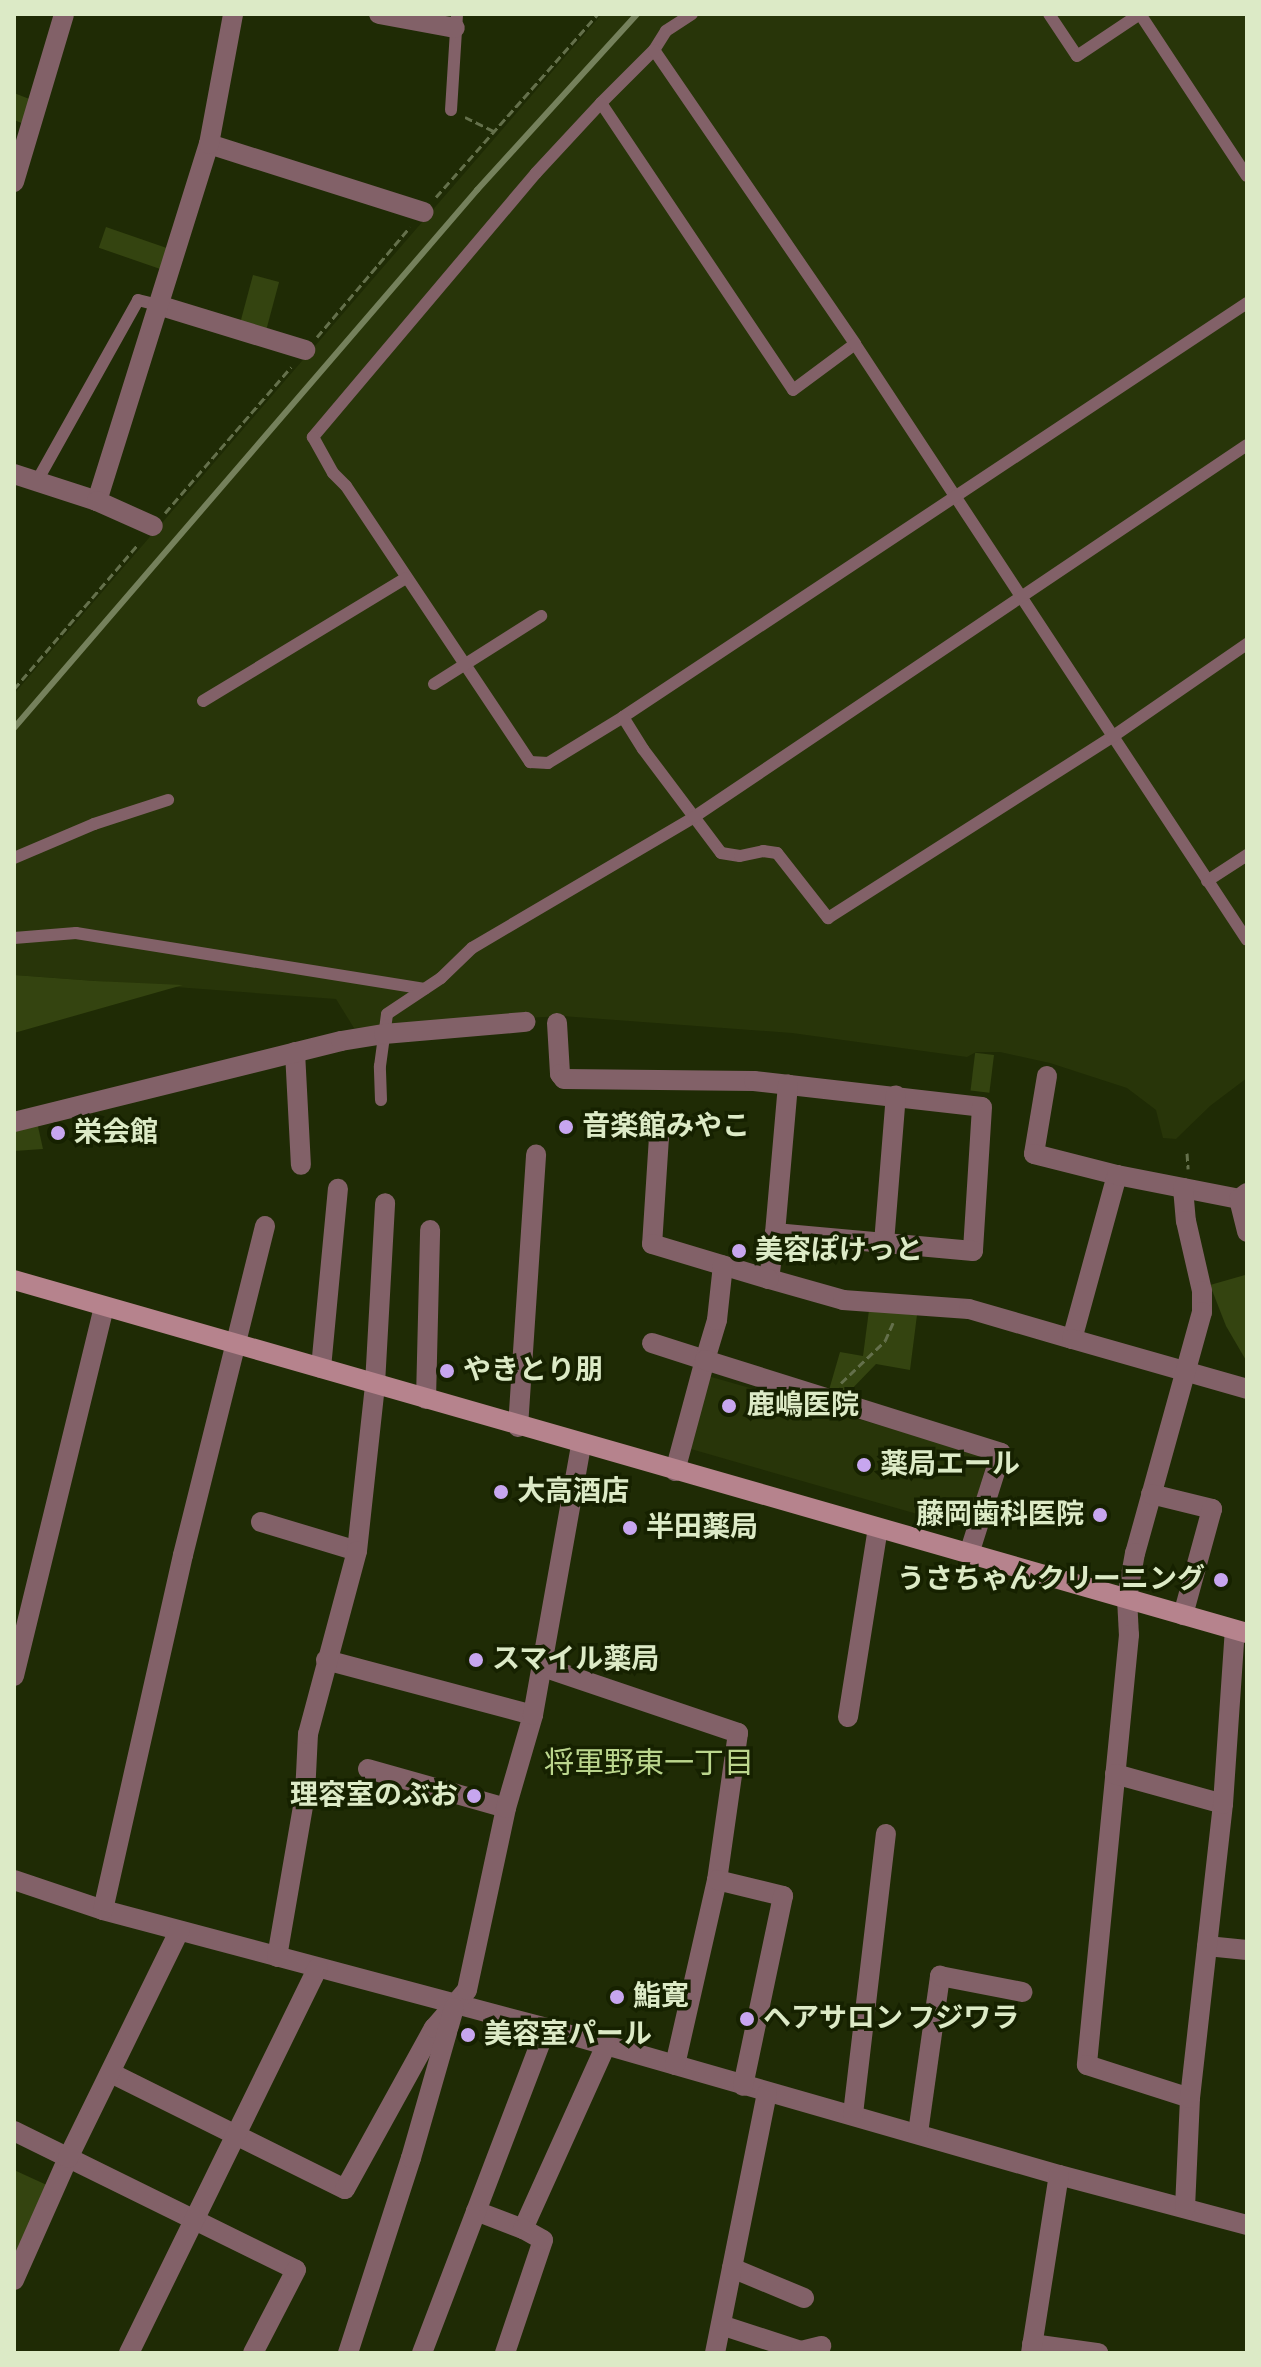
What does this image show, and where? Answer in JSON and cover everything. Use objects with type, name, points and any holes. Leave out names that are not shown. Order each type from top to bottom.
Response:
[{"type":"street","points":[[14,182],[64,14]]},
{"type":"street","points":[[97,501],[209,144],[233,14]]},
{"type":"street","points":[[379,14],[456,21]]},
{"type":"street","points":[[209,144],[423,212]]},
{"type":"street","points":[[158,305],[305,350]]},
{"type":"street","points":[[14,474],[97,501],[153,526]]},
{"type":"street","points":[[14,1122],[295,1052],[384,1034],[525,1022]]},
{"type":"street","points":[[557,1023],[560,1074],[564,1079],[788,1085],[982,1107],[973,1251],[775,1233]]},
{"type":"street","points":[[295,1052],[301,1165]]},
{"type":"street","points":[[1047,1076],[1034,1154],[1117,1175],[1243,1196],[1247,1232]]},
{"type":"street","points":[[769,1279],[788,1085]]},
{"type":"street","points":[[884,1243],[896,1095]]},
{"type":"street","points":[[659,1137],[652,1244],[843,1300],[969,1309],[1247,1389]]},
{"type":"street","points":[[518,1427],[536,1155]]},
{"type":"street","points":[[1072,1339],[1117,1175]]},
{"type":"street","points":[[1183,1188],[1189,1234],[1202,1291],[1202,1312],[1151,1494],[1127,1598],[1129,1635],[1087,2065],[1190,2098]]},
{"type":"street","points":[[321,1368],[338,1189]]},
{"type":"street","points":[[277,1957],[305,1795],[308,1734],[357,1551],[375,1384],[385,1203]]},
{"type":"street","points":[[103,1910],[183,1555],[265,1226]]},
{"type":"street","points":[[426,1399],[430,1230]]},
{"type":"street","points":[[675,1471],[717,1320],[723,1265]]},
{"type":"street","points":[[14,1280],[1241,1632],[1190,2098],[1185,2208]]},
{"type":"street","points":[[14,1676],[104,1307]]},
{"type":"street","points":[[652,1343],[1001,1453],[969,1554]]},
{"type":"street","points":[[111,2073],[345,2189],[434,2028],[467,1990],[506,1808],[533,1715],[581,1445]]},
{"type":"street","points":[[1151,1494],[1212,1509],[1183,1615]]},
{"type":"street","points":[[261,1522],[357,1551]]},
{"type":"street","points":[[848,1717],[878,1528]]},
{"type":"street","points":[[326,1660],[533,1715]]},
{"type":"street","points":[[543,1667],[738,1733],[717,1880],[675,2065]]},
{"type":"street","points":[[368,1769],[506,1808]]},
{"type":"street","points":[[1115,1774],[1223,1804]]},
{"type":"street","points":[[853,2114],[886,1834]]},
{"type":"street","points":[[14,1880],[103,1910],[546,2028],[767,2093],[853,2114],[1059,2175],[1247,2225]]},
{"type":"street","points":[[717,1880],[783,1896],[743,2086]]},
{"type":"street","points":[[14,2280],[68,2158],[179,1931]]},
{"type":"street","points":[[1207,1946],[1247,1950]]},
{"type":"street","points":[[129,2353],[318,1968]]},
{"type":"street","points":[[918,2133],[940,1976],[1022,1992]]},
{"type":"street","points":[[348,2353],[411,2158],[455,2004]]},
{"type":"street","points":[[422,2353],[546,2028]]},
{"type":"street","points":[[523,2229],[606,2045]]},
{"type":"street","points":[[715,2353],[767,2093]]},
{"type":"street","points":[[14,2131],[296,2270],[253,2353]]},
{"type":"street","points":[[1059,2175],[1032,2348],[1098,2353]]},
{"type":"street","points":[[476,2211],[543,2240],[505,2353]]},
{"type":"street","points":[[732,2268],[804,2298]]},
{"type":"street","points":[[721,2325],[801,2351],[821,2346]]},
{"type":"lane","points":[[692,14],[666,31],[654,50],[527,184],[313,437],[333,473],[346,486],[510,735],[535,764],[548,763],[623,717],[1247,303]]},
{"type":"lane","points":[[1049,14],[1077,56],[1140,14],[1247,176]]},
{"type":"lane","points":[[451,110],[456,21]]},
{"type":"lane","points":[[654,50],[855,344],[1247,940]]},
{"type":"lane","points":[[601,103],[793,390],[855,344]]},
{"type":"lane","points":[[37,481],[138,300],[158,305]]},
{"type":"lane","points":[[381,1100],[387,1014],[425,989],[472,948],[694,817],[1247,445]]},
{"type":"lane","points":[[203,701],[406,578]]},
{"type":"lane","points":[[434,684],[541,616]]},
{"type":"lane","points":[[623,717],[721,853],[740,856],[763,851],[777,853],[828,918],[1112,737],[1247,644]]},
{"type":"lane","points":[[14,858],[94,824],[168,800]]},
{"type":"lane","points":[[1207,881],[1247,855]]},
{"type":"lane","points":[[14,938],[76,933],[425,989]]},
{"type":"path","points":[[451,110],[494,131]]},
{"type":"path","points":[[832,1400],[838,1385],[885,1341],[892,1326],[896,1304]]},
{"type":"shaded area","points":[[602,14],[1247,14],[1247,1078],[1210,1106],[1176,1139],[1163,1138],[1156,1110],[1127,1088],[1050,1063],[1000,1052],[976,1052],[967,1057],[792,1033],[562,1016],[354,1028],[336,999],[14,975],[14,694]]},
{"type":"shaded area","points":[[14,93],[32,100],[24,124],[14,120]]},
{"type":"shaded area","points":[[106,227],[170,249],[163,270],[99,248]]},
{"type":"shaded area","points":[[253,275],[279,282],[266,331],[240,324]]},
{"type":"shaded area","points":[[14,975],[95,981],[183,985],[14,1033]]},
{"type":"shaded area","points":[[975,1053],[994,1055],[989,1093],[971,1090]]},
{"type":"shaded area","points":[[37,1122],[43,1149],[14,1151],[14,1127]]},
{"type":"shaded area","points":[[1245,1275],[1247,1362],[1226,1326],[1210,1285]]},
{"type":"shaded area","points":[[869,1310],[917,1315],[910,1370],[876,1364],[847,1394],[829,1390],[840,1352],[863,1356]]},
{"type":"shaded area","points":[[708,1376],[989,1456],[968,1529],[687,1448]]},
{"type":"shaded area","points":[[14,2170],[49,2186],[14,2261]]},
{"type":"railway","points":[[14,728],[477,190],[637,14]]},
{"type":"place","name":"音楽館みやこ","points":[[566,1127]]},
{"type":"place","name":"栄会館","points":[[58,1133]]},
{"type":"place","name":"美容ぽけっと","points":[[739,1251]]},
{"type":"place","name":"やきとり朋","points":[[447,1371]]},
{"type":"place","name":"鹿嶋医院","points":[[729,1406]]},
{"type":"place","name":"薬局エール","points":[[864,1465]]},
{"type":"place","name":"大高酒店","points":[[501,1492]]},
{"type":"place","name":"藤岡歯科医院","points":[[1100,1515]]},
{"type":"place","name":"半田薬局","points":[[630,1528]]},
{"type":"place","name":"うさちゃんクリーニング","points":[[1221,1580]]},
{"type":"place","name":"スマイル薬局","points":[[476,1660]]},
{"type":"place","name":"理容室のぶお","points":[[474,1796]]},
{"type":"place","name":"鮨寛","points":[[617,1997]]},
{"type":"place","name":"ヘアサロン フジワラ","points":[[747,2019]]},
{"type":"place","name":"美容室パール","points":[[468,2035]]},
{"type":"district","name":"将軍野東一丁目","points":[[649,1764]]}]
